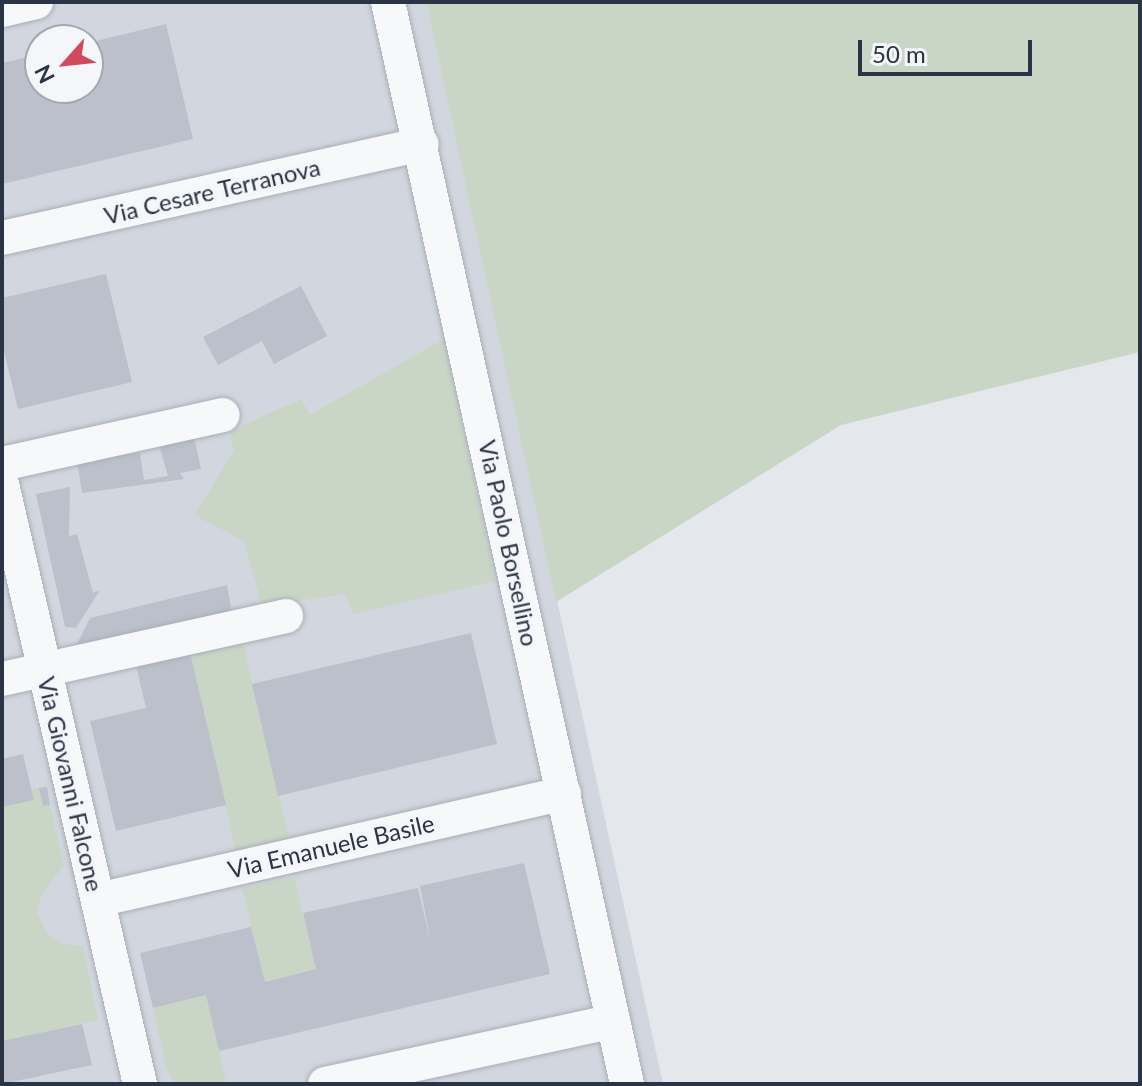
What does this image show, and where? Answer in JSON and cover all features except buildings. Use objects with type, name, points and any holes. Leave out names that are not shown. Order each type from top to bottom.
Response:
[{"type":"street","points":[[2,10],[36,2]]},
{"type":"street","name":"Via Paolo Borsellino","points":[[388,2],[422,144],[627,1084]]},
{"type":"street","name":"Via Cesare Terranova","points":[[2,238],[422,144]]},
{"type":"street","points":[[2,464],[223,415]]},
{"type":"street","name":"Via Giovanni Falcone","points":[[2,484],[8,538],[44,669],[140,1084]]},
{"type":"street","points":[[2,679],[286,616]]},
{"type":"street","name":"Via Emanuele Basile","points":[[98,900],[564,793]]},
{"type":"street","points":[[325,1084],[613,1021]]},
{"type":"shaded area","points":[[2,2],[426,2],[663,1084],[2,1084]]},
{"type":"green space","points":[[426,2],[1140,2],[1140,352],[841,425],[556,602]]},
{"type":"green space","points":[[444,339],[495,581],[353,614],[345,594],[262,606],[244,541],[194,515],[234,451],[229,432],[301,399],[310,415]]},
{"type":"green space","points":[[242,639],[289,839],[236,852],[190,653]]},
{"type":"green space","points":[[39,788],[50,805],[64,865],[42,894],[37,912],[46,933],[62,944],[83,946],[98,1020],[2,1041],[2,807],[34,800],[32,790]]},
{"type":"green space","points":[[294,877],[316,969],[265,982],[242,889]]},
{"type":"green space","points":[[206,995],[227,1084],[175,1084],[166,1068],[153,1008]]}]
